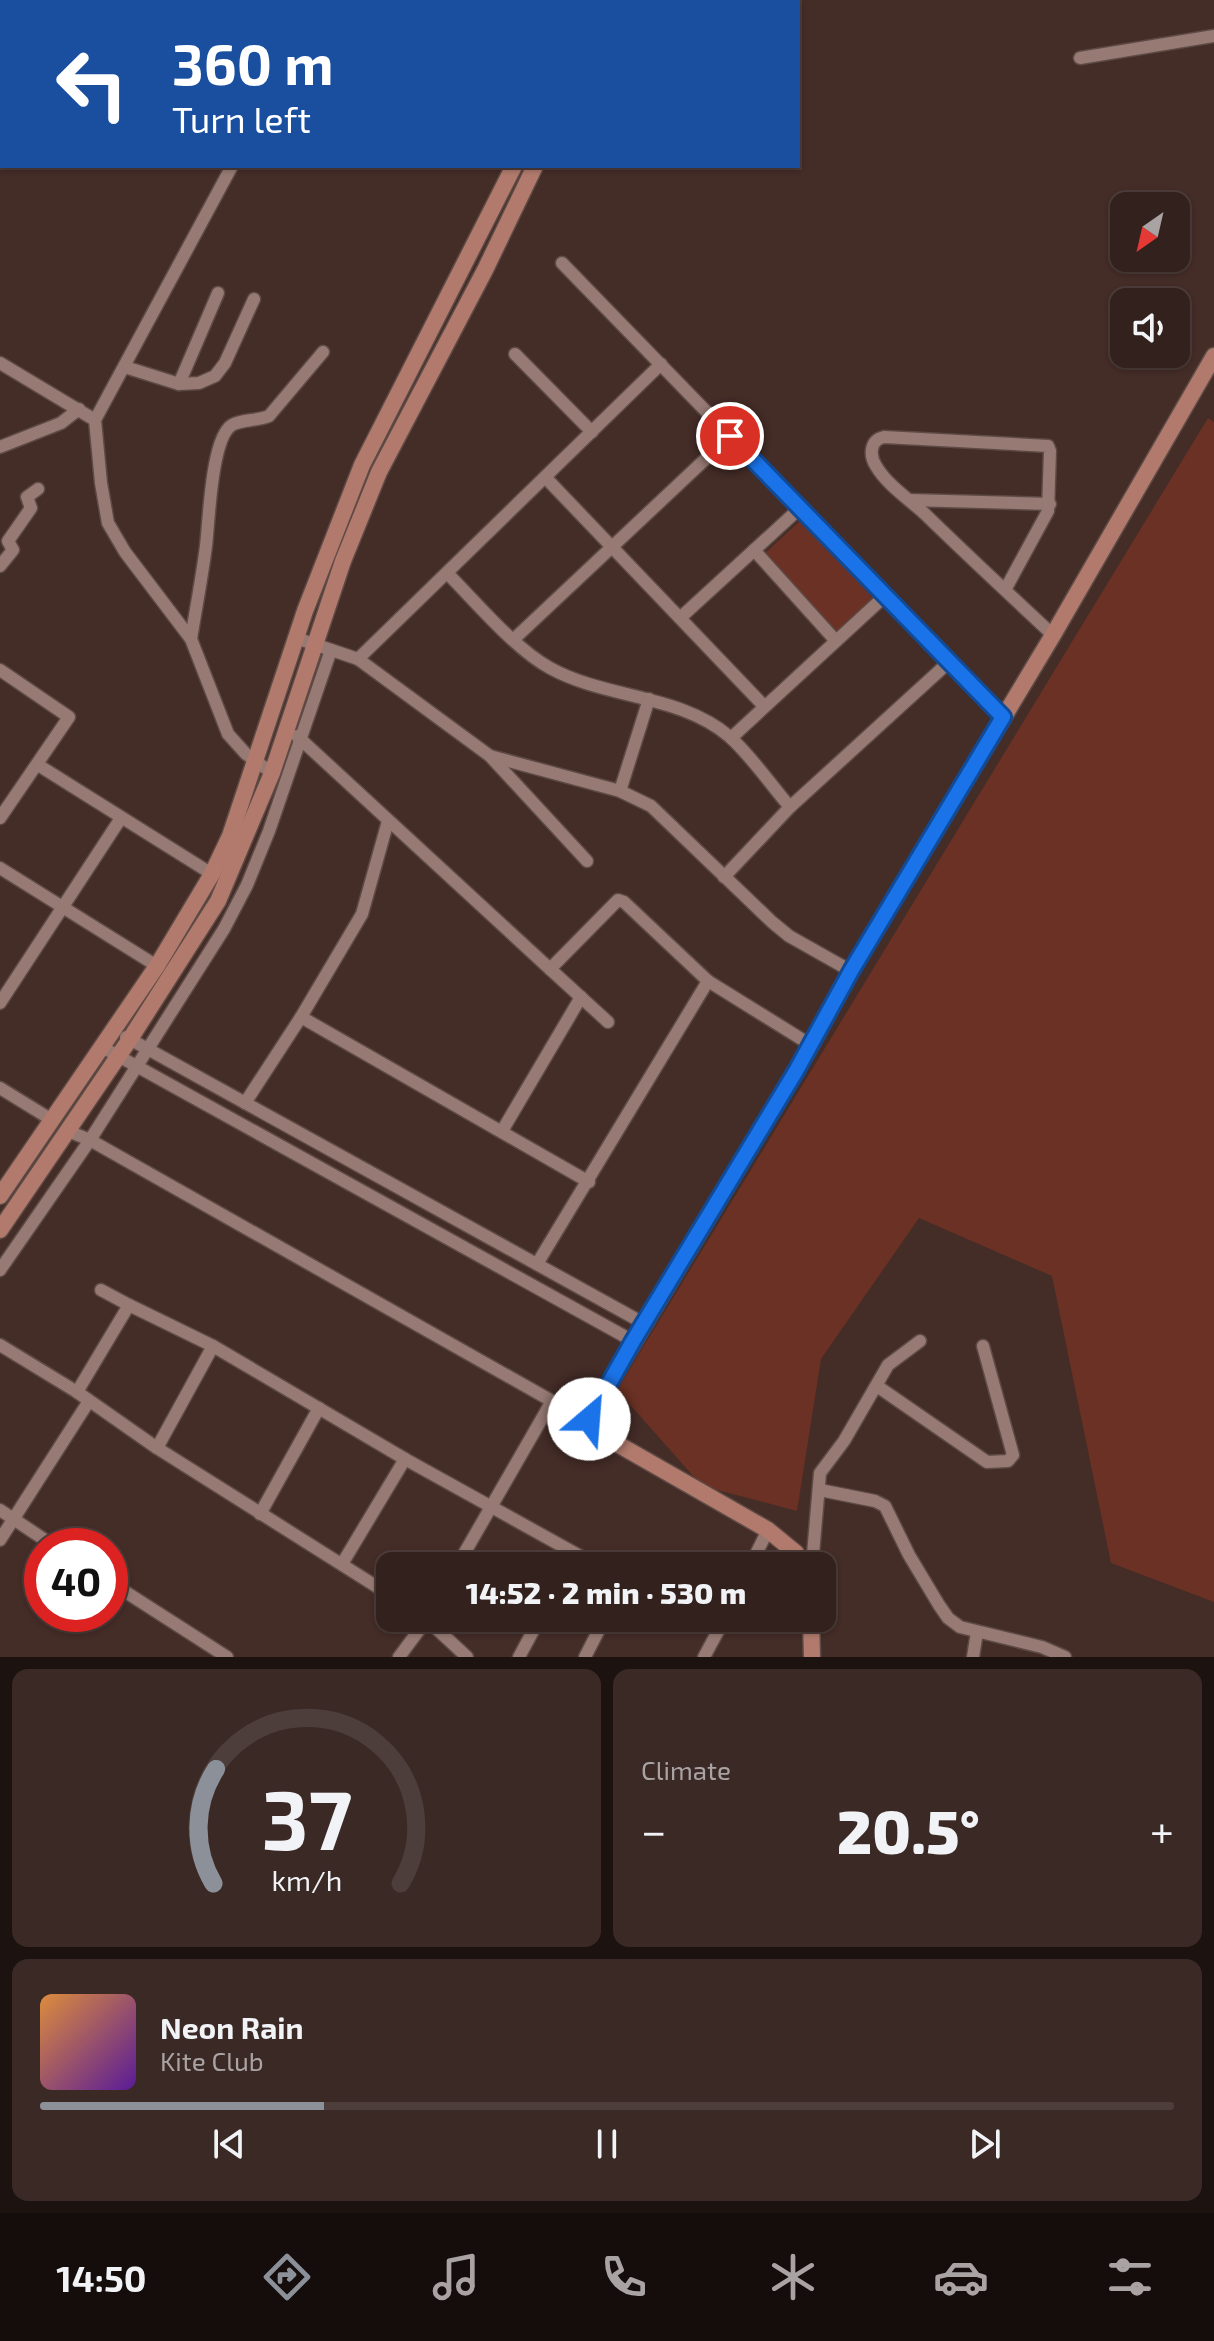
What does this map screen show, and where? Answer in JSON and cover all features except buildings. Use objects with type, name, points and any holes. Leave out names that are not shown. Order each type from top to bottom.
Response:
[{"type":"street","points":[[1080,58],[1214,36]]},
{"type":"street","points":[[231,168],[95,420],[108,523],[125,552],[191,639],[228,734],[272,773]]},
{"type":"street","points":[[0,1196],[157,966],[212,874],[230,836],[296,638],[367,452],[513,168]]},
{"type":"street","points":[[0,1270],[137,1067],[224,929],[247,885],[324,647],[343,561],[379,472],[485,270],[534,168]]},
{"type":"street","points":[[562,263],[1003,717]]},
{"type":"street","points":[[179,384],[218,293]]},
{"type":"street","points":[[125,367],[179,384],[199,383],[215,376],[225,363],[254,299]]},
{"type":"street","points":[[191,639],[206,542],[210,492],[227,431],[235,424],[269,416],[323,352]]},
{"type":"street","points":[[515,354],[592,432]]},
{"type":"street","points":[[589,1422],[633,1341],[1053,635],[1214,356]]},
{"type":"street","points":[[0,363],[95,420]]},
{"type":"street","points":[[358,659],[661,364]]},
{"type":"street","points":[[0,447],[61,423],[79,409]]},
{"type":"street","points":[[514,639],[730,436]]},
{"type":"street","points":[[1005,590],[1050,504],[1050,451],[1043,444],[880,437],[872,448],[875,466],[910,500],[1005,590],[1053,635]]},
{"type":"street","points":[[545,477],[764,706]]},
{"type":"street","points":[[0,566],[13,550],[8,541],[31,508],[27,497],[38,489]]},
{"type":"street","points":[[910,500],[1050,504]]},
{"type":"street","points":[[680,618],[800,508]]},
{"type":"street","points":[[754,550],[836,641]]},
{"type":"street","points":[[447,573],[545,666],[567,677],[693,714],[731,738],[790,807]]},
{"type":"street","points":[[731,738],[885,596]]},
{"type":"street","points":[[296,638],[358,659],[490,756],[587,861]]},
{"type":"street","points":[[724,877],[790,807],[949,662]]},
{"type":"street","points":[[0,670],[69,717],[0,818]]},
{"type":"street","points":[[620,791],[649,699]]},
{"type":"street","points":[[0,1230],[119,1056],[218,901],[272,773],[294,734]]},
{"type":"street","points":[[294,734],[608,1022]]},
{"type":"street","points":[[490,756],[620,791],[651,806],[789,936],[851,971]]},
{"type":"street","points":[[38,765],[212,874]]},
{"type":"street","points":[[0,1003],[121,818]]},
{"type":"street","points":[[245,1103],[362,914],[388,821]]},
{"type":"street","points":[[0,868],[157,966]]},
{"type":"street","points":[[550,969],[618,900],[624,902],[708,981],[811,1045]]},
{"type":"street","points":[[537,1264],[708,981]]},
{"type":"street","points":[[502,1131],[581,997]]},
{"type":"street","points":[[301,1017],[589,1182]]},
{"type":"street","points":[[113,1030],[645,1324]]},
{"type":"street","points":[[102,1047],[633,1341]]},
{"type":"street","points":[[0,1088],[52,1120]]},
{"type":"street","points":[[68,1131],[90,1140],[589,1422],[593,1430],[768,1530],[795,1552]]},
{"type":"street","points":[[101,1290],[213,1346],[405,1459],[573,1552]]},
{"type":"street","points":[[77,1392],[129,1305]]},
{"type":"street","points":[[813,1552],[820,1473],[844,1441],[888,1365],[920,1341]]},
{"type":"street","points":[[0,1345],[376,1586]]},
{"type":"street","points":[[157,1448],[213,1346]]},
{"type":"street","points":[[877,1386],[987,1462],[1008,1461],[1013,1455],[983,1346]]},
{"type":"street","points":[[0,1540],[89,1401]]},
{"type":"street","points":[[465,1552],[552,1401]]},
{"type":"street","points":[[260,1514],[319,1408]]},
{"type":"street","points":[[342,1564],[405,1459]]},
{"type":"street","points":[[820,1490],[881,1502],[948,1618],[960,1627],[1042,1647],[1065,1657]]},
{"type":"street","points":[[0,1510],[26,1528]]},
{"type":"street","points":[[757,1552],[768,1530]]},
{"type":"street","points":[[128,1594],[227,1657]]},
{"type":"street","points":[[399,1657],[417,1632]]},
{"type":"street","points":[[441,1632],[467,1657]]},
{"type":"street","points":[[519,1657],[532,1632]]},
{"type":"street","points":[[585,1657],[598,1632]]},
{"type":"street","points":[[704,1657],[718,1632]]},
{"type":"street","points":[[811,1632],[812,1657]]},
{"type":"street","points":[[973,1657],[977,1632]]},
{"type":"shaded area","points":[[1208,418],[1214,422],[1214,1602],[1111,1563],[1052,1276],[919,1218],[821,1359],[797,1511],[702,1486],[617,1390]]},
{"type":"shaded area","points":[[802,519],[874,599],[836,633],[764,554]]},
{"type":"route","points":[[589,1419],[1003,717],[730,436]]}]
